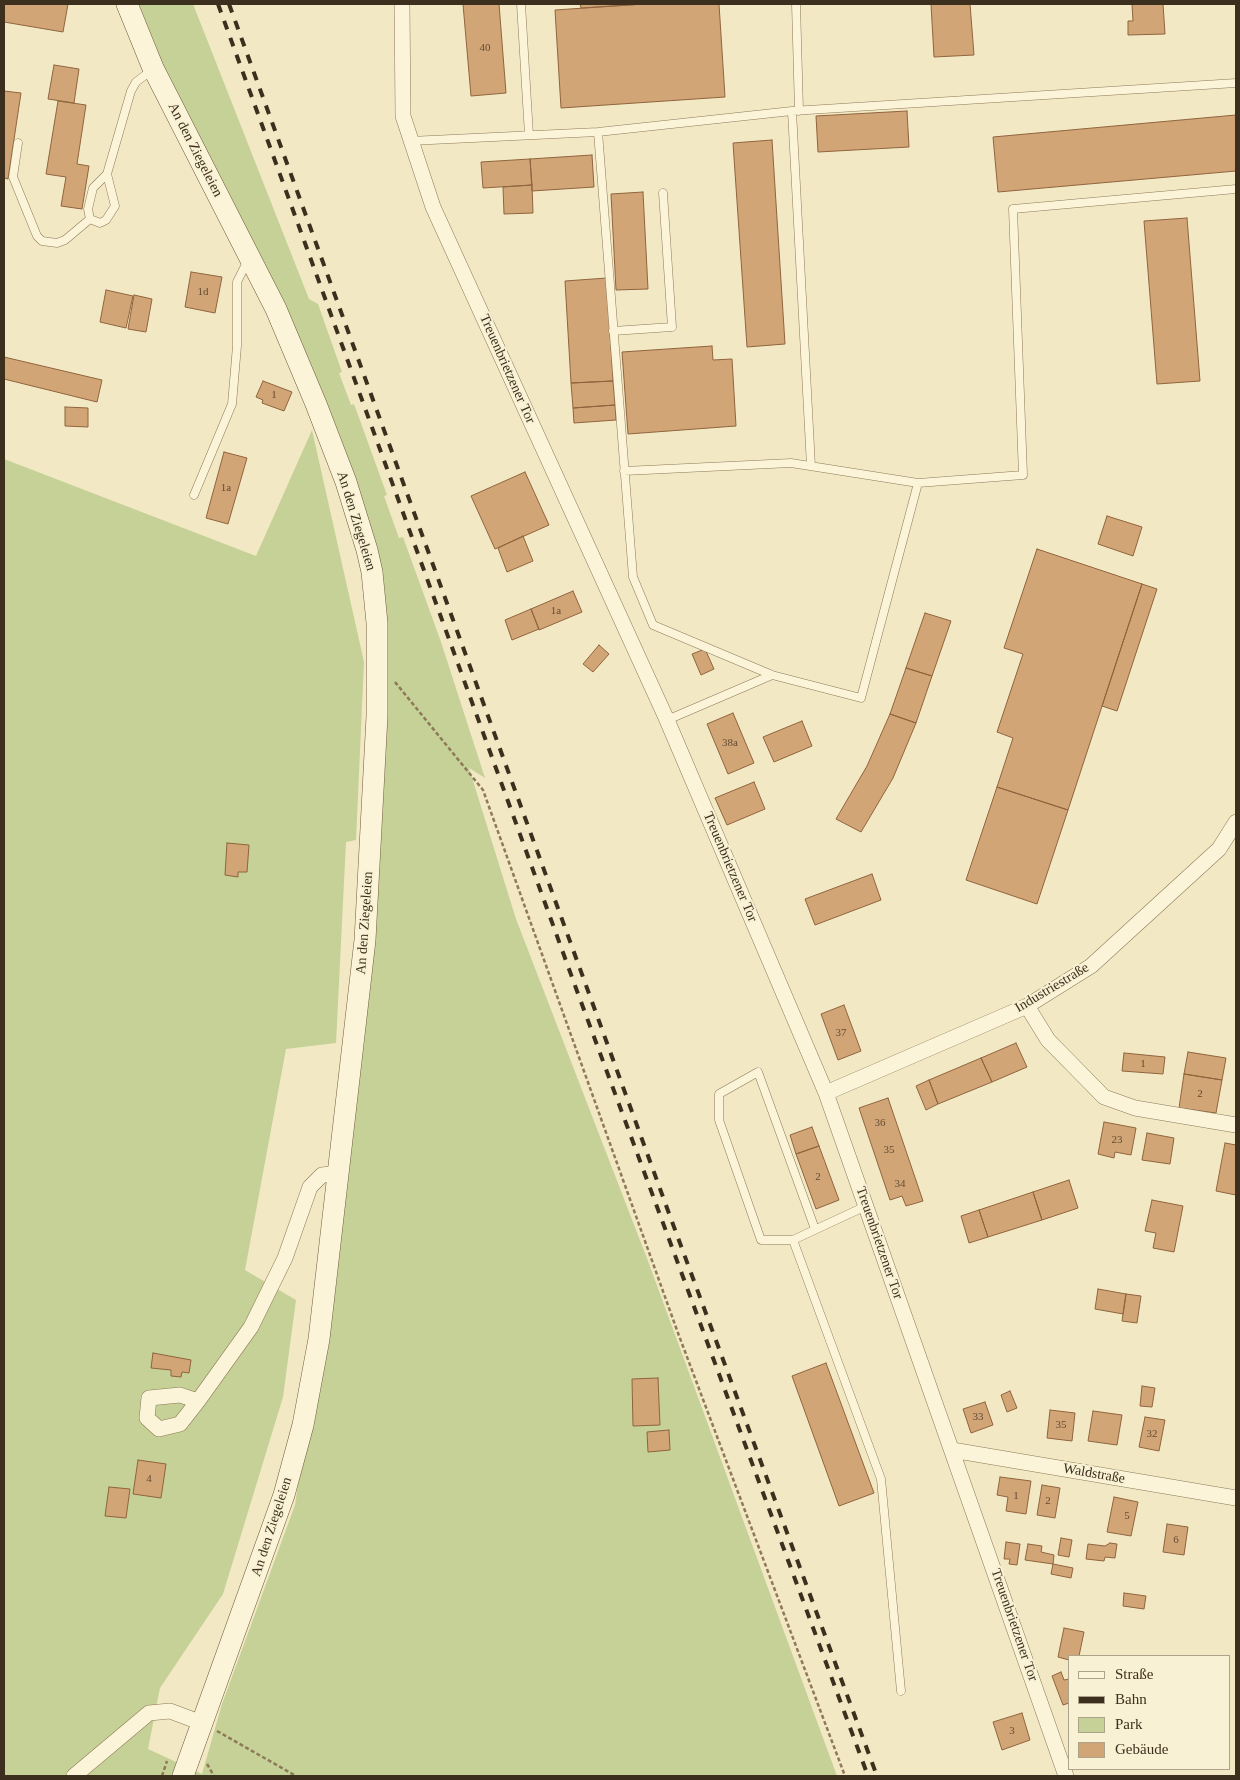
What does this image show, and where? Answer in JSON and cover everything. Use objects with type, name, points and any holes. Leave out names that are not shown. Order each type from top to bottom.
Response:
[{"type":"street","name":"An den Ziegeleien","points":[[127,4],[153,68],[250,256],[296,356],[346,482],[371,564],[375,595],[378,662],[365,940],[320,1338],[303,1425],[284,1495],[183,1776]]},
{"type":"street","name":"Treuenbrietzener Tor","points":[[402,4],[403,116],[433,207],[666,720],[826,1093],[1066,1776]]},
{"type":"street","name":"Industriestraße","points":[[826,1093],[1027,1006],[1090,966],[1219,849],[1236,822]]},
{"type":"street","points":[[1027,1006],[1048,1040],[1104,1096],[1135,1108],[1236,1125]]},
{"type":"street","points":[[198,1401],[252,1328],[285,1258],[310,1187],[322,1175],[339,1172]]},
{"type":"street","name":"Waldstraße","points":[[952,1450],[1236,1498]]},
{"type":"street","points":[[74,1776],[149,1713],[170,1711],[202,1723]]},
{"type":"lane","points":[[521,4],[529,135]]},
{"type":"lane","points":[[796,4],[796,111],[811,466]]},
{"type":"lane","points":[[90,219],[88,209],[93,188],[107,174],[134,86],[153,68]]},
{"type":"lane","points":[[410,141],[598,132],[796,111],[1236,83]]},
{"type":"lane","points":[[598,132],[633,576],[653,625],[772,675],[861,698],[918,483]]},
{"type":"lane","points":[[18,143],[13,177],[37,236],[42,241],[57,243],[65,240],[90,219]]},
{"type":"lane","points":[[90,219],[100,223],[113,212],[114,199],[107,174]]},
{"type":"lane","points":[[624,471],[791,463],[918,483],[1023,475],[1013,208],[1236,189]]},
{"type":"lane","points":[[613,331],[672,327],[663,193]]},
{"type":"lane","points":[[194,495],[232,404],[237,346],[237,282],[250,256]]},
{"type":"lane","points":[[666,720],[772,675]]},
{"type":"lane","points":[[815,1229],[758,1072],[719,1094],[719,1120],[761,1240],[793,1240],[866,1206]]},
{"type":"lane","points":[[793,1240],[881,1478],[901,1691]]},
{"type":"path","points":[[378,662],[483,790],[678,1333],[845,1776]]},
{"type":"path","points":[[202,1723],[296,1776]]},
{"type":"green space","points":[[139,4],[193,4],[309,299],[318,304],[342,372],[339,373],[351,405],[354,404],[387,495],[384,496],[399,538],[403,537],[441,642],[485,778],[469,768],[516,919],[648,1261],[837,1776],[4,1776],[4,459],[256,556],[312,430],[364,662],[356,840],[346,842],[336,1043],[286,1049],[245,1270],[296,1300],[283,1397],[223,1594],[160,1688],[148,1749],[202,1774],[222,1704],[295,1505],[365,1036],[378,564],[159,63]]},
{"type":"building","points":[[4,4],[68,4],[63,32],[4,22]]},
{"type":"building","points":[[463,4],[499,4],[506,93],[471,96]]},
{"type":"building","points":[[580,4],[644,4],[581,8]]},
{"type":"building","points":[[644,4],[719,4],[725,97],[561,108],[555,10]]},
{"type":"building","points":[[931,4],[970,4],[974,55],[934,57]]},
{"type":"building","points":[[1132,4],[1163,4],[1165,34],[1128,35],[1128,21],[1133,21]]},
{"type":"building","points":[[54,65],[79,69],[74,103],[48,99]]},
{"type":"building","points":[[4,91],[21,93],[8,179],[4,178]]},
{"type":"building","points":[[58,101],[86,105],[77,164],[89,166],[82,209],[61,206],[66,177],[46,174]]},
{"type":"building","points":[[907,111],[909,147],[818,152],[816,116]]},
{"type":"building","points":[[1236,115],[1236,171],[998,192],[993,137]]},
{"type":"building","points":[[772,140],[785,344],[747,347],[733,143]]},
{"type":"building","points":[[592,155],[594,187],[532,191],[530,159]]},
{"type":"building","points":[[530,159],[532,185],[483,188],[481,162]]},
{"type":"building","points":[[532,185],[533,213],[504,214],[503,187]]},
{"type":"building","points":[[643,192],[648,289],[616,290],[611,194]]},
{"type":"building","points":[[1187,218],[1200,381],[1157,384],[1144,221]]},
{"type":"building","points":[[191,272],[222,277],[215,313],[185,307]]},
{"type":"building","points":[[607,278],[613,381],[571,383],[565,281]]},
{"type":"building","points":[[106,290],[133,296],[126,328],[100,322]]},
{"type":"building","points":[[134,295],[152,299],[146,332],[128,329]]},
{"type":"building","points":[[712,346],[713,360],[732,359],[736,426],[628,434],[622,352]]},
{"type":"building","points":[[4,357],[102,380],[97,402],[4,379]]},
{"type":"building","points":[[263,381],[292,392],[284,411],[262,403],[263,400],[256,397]]},
{"type":"building","points":[[613,381],[615,405],[573,408],[571,383]]},
{"type":"building","points":[[615,405],[616,420],[574,423],[573,408]]},
{"type":"building","points":[[65,407],[88,408],[88,427],[65,426]]},
{"type":"building","points":[[224,452],[247,458],[228,524],[206,518]]},
{"type":"building","points":[[525,472],[549,525],[495,549],[471,496]]},
{"type":"building","points":[[1107,516],[1142,527],[1133,556],[1098,544]]},
{"type":"building","points":[[523,536],[533,561],[507,572],[498,548]]},
{"type":"building","points":[[1037,549],[1142,584],[1068,810],[997,787],[1013,738],[997,732],[1023,654],[1004,648]]},
{"type":"building","points":[[1142,584],[1157,589],[1117,711],[1102,706]]},
{"type":"building","points":[[573,591],[582,612],[539,630],[531,609]]},
{"type":"building","points":[[531,609],[539,629],[512,640],[505,620]]},
{"type":"building","points":[[925,613],[951,621],[932,676],[906,668]]},
{"type":"building","points":[[599,645],[609,654],[593,672],[583,664]]},
{"type":"building","points":[[705,649],[714,669],[701,675],[692,654]]},
{"type":"building","points":[[906,668],[932,676],[916,723],[890,714]]},
{"type":"building","points":[[733,713],[754,763],[728,774],[707,724]]},
{"type":"building","points":[[890,714],[916,723],[893,778],[861,832],[836,819],[867,766]]},
{"type":"building","points":[[802,721],[812,746],[774,762],[763,737]]},
{"type":"building","points":[[754,782],[765,809],[727,825],[715,798]]},
{"type":"building","points":[[997,787],[1068,810],[1037,904],[966,880]]},
{"type":"building","points":[[227,843],[249,845],[247,872],[238,872],[238,877],[225,875]]},
{"type":"building","points":[[872,874],[881,900],[815,925],[805,899]]},
{"type":"building","points":[[844,1005],[861,1051],[838,1060],[821,1014]]},
{"type":"building","points":[[1016,1043],[1027,1067],[992,1082],[981,1058]]},
{"type":"building","points":[[1188,1052],[1226,1058],[1222,1080],[1184,1074]]},
{"type":"building","points":[[1124,1053],[1165,1057],[1163,1074],[1122,1071]]},
{"type":"building","points":[[981,1058],[992,1082],[938,1104],[929,1080]]},
{"type":"building","points":[[1184,1074],[1222,1080],[1216,1113],[1179,1108]]},
{"type":"building","points":[[929,1080],[938,1104],[926,1110],[916,1086]]},
{"type":"building","points":[[888,1098],[923,1201],[906,1206],[902,1196],[890,1200],[859,1108]]},
{"type":"building","points":[[1104,1122],[1136,1128],[1131,1155],[1115,1152],[1114,1158],[1098,1154]]},
{"type":"building","points":[[812,1127],[819,1146],[796,1154],[790,1135]]},
{"type":"building","points":[[1147,1133],[1174,1138],[1170,1164],[1142,1160]]},
{"type":"building","points":[[1225,1143],[1236,1145],[1236,1195],[1216,1191]]},
{"type":"building","points":[[819,1146],[839,1200],[816,1209],[796,1154]]},
{"type":"building","points":[[1069,1180],[1078,1208],[1042,1220],[1033,1192]]},
{"type":"building","points":[[1033,1192],[1042,1220],[988,1237],[979,1210]]},
{"type":"building","points":[[1152,1200],[1183,1206],[1174,1252],[1153,1248],[1156,1233],[1145,1231]]},
{"type":"building","points":[[979,1210],[988,1237],[969,1243],[961,1216]]},
{"type":"building","points":[[1098,1289],[1126,1294],[1123,1314],[1095,1309]]},
{"type":"building","points":[[1126,1294],[1141,1296],[1137,1323],[1122,1321]]},
{"type":"building","points":[[153,1353],[191,1360],[189,1373],[182,1372],[181,1377],[171,1376],[171,1370],[151,1368]]},
{"type":"building","points":[[826,1363],[874,1493],[839,1506],[792,1376]]},
{"type":"building","points":[[658,1378],[660,1425],[633,1426],[632,1379]]},
{"type":"building","points":[[1142,1386],[1155,1388],[1152,1407],[1140,1406]]},
{"type":"building","points":[[1010,1391],[1017,1408],[1007,1412],[1001,1395]]},
{"type":"building","points":[[985,1402],[993,1425],[971,1433],[963,1409]]},
{"type":"building","points":[[1050,1410],[1075,1413],[1072,1441],[1047,1438]]},
{"type":"building","points":[[1093,1411],[1122,1415],[1117,1445],[1088,1441]]},
{"type":"building","points":[[1145,1417],[1165,1420],[1159,1451],[1139,1447]]},
{"type":"building","points":[[669,1430],[670,1450],[648,1452],[647,1432]]},
{"type":"building","points":[[138,1460],[166,1464],[161,1498],[133,1494]]},
{"type":"building","points":[[1000,1477],[1031,1481],[1026,1514],[1006,1511],[1008,1497],[997,1495]]},
{"type":"building","points":[[1042,1485],[1060,1488],[1055,1518],[1037,1515]]},
{"type":"building","points":[[109,1487],[130,1489],[126,1518],[105,1516]]},
{"type":"building","points":[[1114,1497],[1138,1502],[1131,1536],[1107,1532]]},
{"type":"building","points":[[1167,1524],[1188,1527],[1184,1555],[1163,1552]]},
{"type":"building","points":[[1061,1538],[1072,1540],[1069,1557],[1058,1555]]},
{"type":"building","points":[[1006,1542],[1020,1544],[1017,1565],[1009,1564],[1010,1559],[1004,1559]]},
{"type":"building","points":[[1110,1543],[1117,1544],[1115,1558],[1105,1557],[1104,1561],[1086,1559],[1088,1544],[1105,1546]]},
{"type":"building","points":[[1028,1544],[1042,1546],[1041,1552],[1054,1555],[1053,1564],[1025,1560]]},
{"type":"building","points":[[1053,1564],[1073,1568],[1071,1578],[1051,1574]]},
{"type":"building","points":[[1124,1593],[1146,1596],[1144,1609],[1123,1606]]},
{"type":"building","points":[[1064,1628],[1084,1632],[1079,1655],[1068,1655],[1068,1660],[1058,1657]]},
{"type":"building","points":[[1061,1672],[1064,1680],[1068,1679],[1068,1703],[1063,1705],[1052,1676]]},
{"type":"building","points":[[1022,1713],[1030,1740],[1002,1750],[993,1722]]},
{"type":"railway","points":[[218,4],[577,991],[868,1776]]},
{"type":"railway","points":[[229,4],[667,1208],[877,1776]]}]
